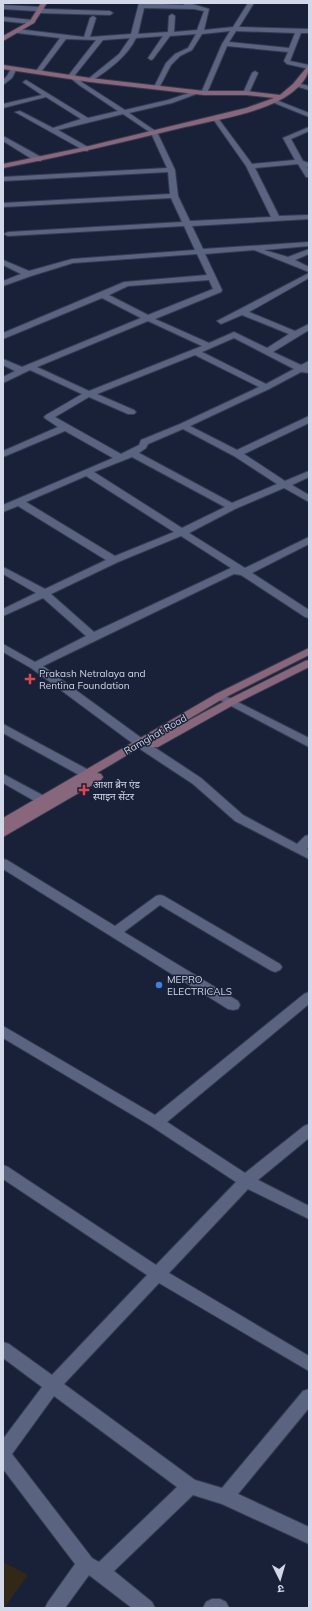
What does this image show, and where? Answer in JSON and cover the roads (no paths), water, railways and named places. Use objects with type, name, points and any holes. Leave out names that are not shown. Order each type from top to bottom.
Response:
[{"type":"street","points":[[157,88],[164,68],[181,52],[190,49],[200,32],[207,10],[188,6],[186,3]]},
{"type":"street","points":[[52,130],[87,120],[170,102],[201,92],[225,44],[251,3]]},
{"type":"street","points":[[90,80],[120,56],[134,37],[142,5],[193,7]]},
{"type":"street","points":[[3,7],[42,7],[110,13]]},
{"type":"street","points":[[5,37],[17,32],[32,22],[42,7]]},
{"type":"street","points":[[151,58],[169,34],[172,16]]},
{"type":"street","points":[[86,39],[93,18]]},
{"type":"street","points":[[3,19],[32,22]]},
{"type":"street","points":[[17,32],[100,39],[234,29],[309,31]]},
{"type":"street","points":[[3,166],[216,119],[274,101],[282,97],[297,84],[309,68],[289,63],[287,61],[299,31]]},
{"type":"street","points":[[39,71],[64,37]]},
{"type":"street","points":[[73,76],[100,39]]},
{"type":"street","points":[[225,44],[261,44],[291,50]]},
{"type":"street","points":[[3,67],[157,88],[201,92],[246,93],[282,97]]},
{"type":"street","points":[[3,83],[10,77],[14,68]]},
{"type":"street","points":[[246,93],[255,73]]},
{"type":"street","points":[[3,380],[147,318],[218,290],[202,252],[174,196],[171,170],[154,132],[81,84],[73,76]]},
{"type":"street","points":[[26,82],[87,120]]},
{"type":"street","points":[[297,84],[309,88]]},
{"type":"street","points":[[3,106],[48,95]]},
{"type":"street","points":[[274,101],[309,115]]},
{"type":"street","points":[[18,112],[85,149]]},
{"type":"street","points":[[216,119],[250,166],[276,219]]},
{"type":"street","points":[[309,128],[287,138],[309,175]]},
{"type":"street","points":[[3,138],[38,159]]},
{"type":"street","points":[[250,166],[300,162],[309,158]]},
{"type":"street","points":[[300,162],[309,165]]},
{"type":"street","points":[[3,179],[171,170]]},
{"type":"street","points":[[3,205],[174,196]]},
{"type":"street","points":[[8,234],[309,217]]},
{"type":"street","points":[[3,284],[28,274],[72,261],[309,244]]},
{"type":"street","points":[[254,249],[288,260],[309,270]]},
{"type":"street","points":[[288,260],[309,251]]},
{"type":"street","points":[[3,262],[28,274]]},
{"type":"street","points":[[221,321],[242,312],[309,275]]},
{"type":"street","points":[[3,336],[127,284],[212,277]]},
{"type":"street","points":[[103,295],[147,318],[209,346]]},
{"type":"street","points":[[242,312],[295,334]]},
{"type":"street","points":[[267,352],[309,327]]},
{"type":"street","points":[[121,458],[49,417],[89,394],[234,335],[305,371]]},
{"type":"street","points":[[195,352],[266,387]]},
{"type":"street","points":[[3,362],[27,369],[131,412]]},
{"type":"street","points":[[3,509],[132,453],[143,446],[144,442],[305,371],[309,364]]},
{"type":"street","points":[[238,454],[309,419]]},
{"type":"street","points":[[183,426],[238,454],[309,499]]},
{"type":"street","points":[[3,454],[65,427]]},
{"type":"street","points":[[132,453],[232,507]]},
{"type":"street","points":[[87,472],[180,533],[245,572],[309,616]]},
{"type":"street","points":[[3,613],[114,560],[180,533],[232,507],[309,474]]},
{"type":"street","points":[[19,502],[114,560]]},
{"type":"street","points":[[35,666],[93,637],[233,572],[245,572],[309,540]]},
{"type":"street","points":[[3,570],[44,593],[93,637]]},
{"type":"street","points":[[3,647],[35,666],[144,746],[197,781],[239,818],[304,852],[309,839]]},
{"type":"street","name":"Ramghat Road","points":[[3,823],[42,800],[90,776],[144,746],[309,651]]},
{"type":"street","name":"Ramghat Road","points":[[225,699],[309,663]]},
{"type":"street","points":[[225,699],[309,743]]},
{"type":"street","points":[[3,728],[90,776]]},
{"type":"street","name":"Ramghat Road","points":[[3,833],[46,808],[90,776]]},
{"type":"street","points":[[3,778],[42,800]]},
{"type":"street","points":[[3,863],[233,1005]]},
{"type":"street","points":[[115,932],[160,899],[275,967]]},
{"type":"street","points":[[156,1122],[309,997]]},
{"type":"street","points":[[3,1031],[156,1122],[246,1181],[309,1213]]},
{"type":"street","points":[[3,1452],[53,1385],[157,1274],[246,1181],[309,1130]]},
{"type":"street","points":[[3,1171],[157,1274],[309,1364]]},
{"type":"street","points":[[3,1349],[190,1486],[225,1497],[309,1536]]},
{"type":"street","points":[[225,1497],[309,1396]]},
{"type":"street","points":[[3,1456],[93,1568],[146,1608]]},
{"type":"street","points":[[54,1608],[93,1568],[190,1486]]},
{"type":"street","points":[[212,1608],[220,1608]]},
{"type":"place","name":"Prakash Netralaya and Rentina Foundation","points":[[30,679]]},
{"type":"place","name":"आशा ब्रेन एंड स्पाइन सेंटर","points":[[84,790]]},
{"type":"place","name":"MEPRO ELECTRICALS","points":[[159,985]]}]
